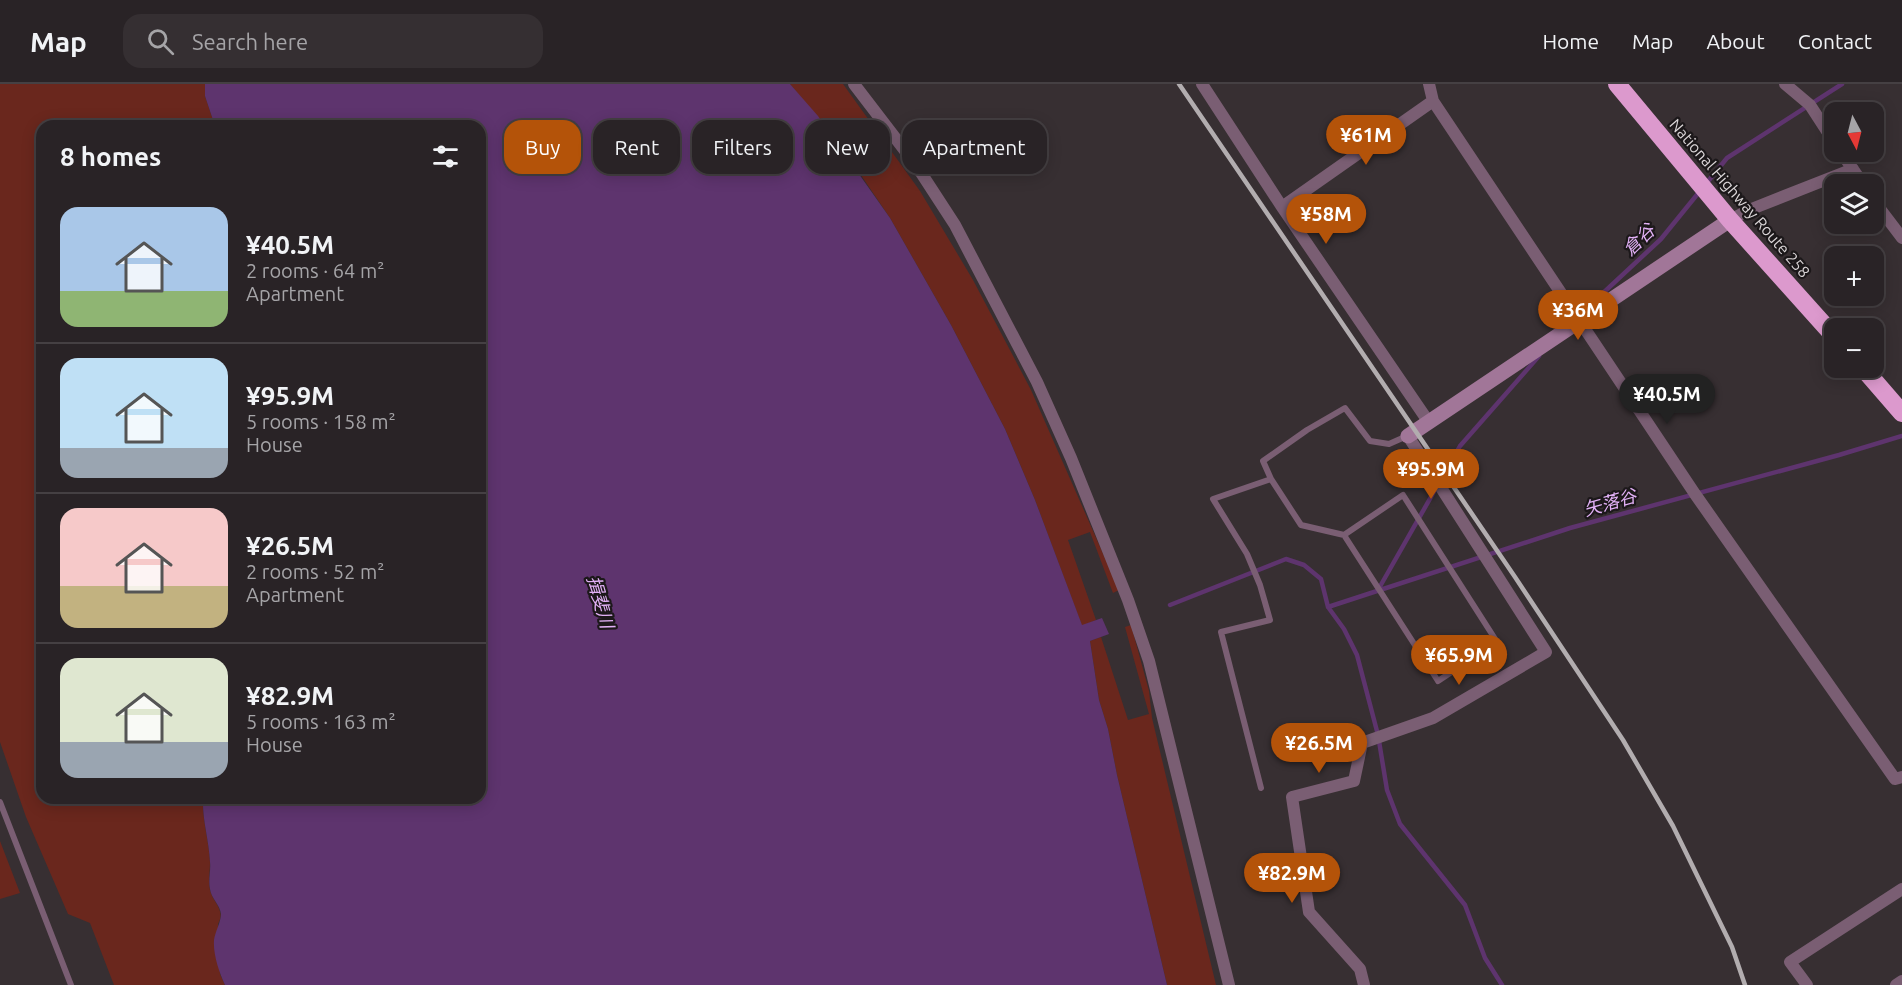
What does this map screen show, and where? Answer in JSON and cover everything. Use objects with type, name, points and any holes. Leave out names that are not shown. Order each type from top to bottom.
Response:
[{"type":"highway","name":"National Highway Route 258","points":[[1617,84],[1730,220],[1824,325]]},
{"type":"highway","points":[[1872,378],[1902,413]]},
{"type":"street","points":[[854,84],[916,165],[955,225],[1037,382],[1071,458],[1128,600],[1149,661],[1229,985]]},
{"type":"street","points":[[1202,84],[1282,207],[1428,421]]},
{"type":"street","points":[[1429,84],[1433,101],[1695,494],[1895,779],[1902,777]]},
{"type":"street","points":[[1785,84],[1810,105],[1824,127]]},
{"type":"street","points":[[1282,207],[1433,101]]},
{"type":"street","points":[[1847,162],[1856,174]]},
{"type":"street","points":[[1365,985],[1360,969],[1309,912],[1292,797],[1354,781],[1362,743],[1433,718],[1546,652],[1408,436],[1730,220],[1749,210],[1852,169]]},
{"type":"street","points":[[1884,214],[1902,238]]},
{"type":"street","points":[[1807,985],[1790,962],[1902,889]]},
{"type":"street","points":[[1896,985],[1902,981]]},
{"type":"lane","points":[[1344,535],[1403,495],[1497,642],[1438,681],[1344,535],[1301,525],[1271,479],[1263,461],[1306,430],[1345,408],[1370,441],[1389,444],[1408,436]]},
{"type":"lane","points":[[1261,788],[1221,632],[1270,620],[1260,585],[1247,554],[1213,500],[1271,479]]},
{"type":"lane","points":[[0,802],[71,985]]},
{"type":"shaded area","points":[[0,84],[205,84],[205,96],[213,120],[36,120],[36,804],[203,804],[210,862],[209,887],[221,915],[218,924],[220,974],[225,985],[114,985],[90,923],[68,914],[26,817],[0,742]]},
{"type":"shaded area","points":[[790,84],[843,84],[869,120],[819,120]]},
{"type":"shaded area","points":[[890,149],[902,166],[902,174],[908,174],[920,191],[973,280],[1031,390],[1119,590],[1113,593],[1090,532],[1068,540],[1096,620],[1082,626],[1035,500],[1005,429],[951,325],[890,218],[860,174],[890,174]]},
{"type":"shaded area","points":[[1131,625],[1149,691],[1152,718],[1216,985],[1167,985],[1108,729],[1099,700],[1090,641],[1101,637],[1128,720],[1149,714],[1125,627]]},
{"type":"shaded area","points":[[0,841],[20,893],[0,899]]},
{"type":"water","name":"揖斐川","points":[[205,84],[790,84],[821,120],[805,120],[805,174],[859,174],[890,218],[951,325],[1005,429],[1035,500],[1082,625],[1102,618],[1109,634],[1090,641],[1099,700],[1108,729],[1167,985],[225,985],[214,951],[214,940],[221,914],[209,886],[210,862],[203,804],[486,804],[486,120],[213,120],[205,96]]},
{"type":"waterway","name":"倉谷","points":[[1705,185],[1727,158],[1842,84]]},
{"type":"waterway","name":"倉谷","points":[[1587,308],[1661,239],[1700,191]]},
{"type":"waterway","name":"倉谷","points":[[1378,590],[1460,446],[1539,356]]},
{"type":"waterway","name":"矢落谷","points":[[1328,607],[1570,528],[1902,436]]},
{"type":"waterway","points":[[1170,605],[1286,559],[1304,565],[1321,579],[1328,607],[1344,629],[1357,655],[1378,735],[1387,790],[1400,824],[1465,905],[1485,958],[1502,985]]},
{"type":"railway","points":[[1179,84],[1515,577],[1623,740],[1673,826],[1732,947],[1745,985]]}]
